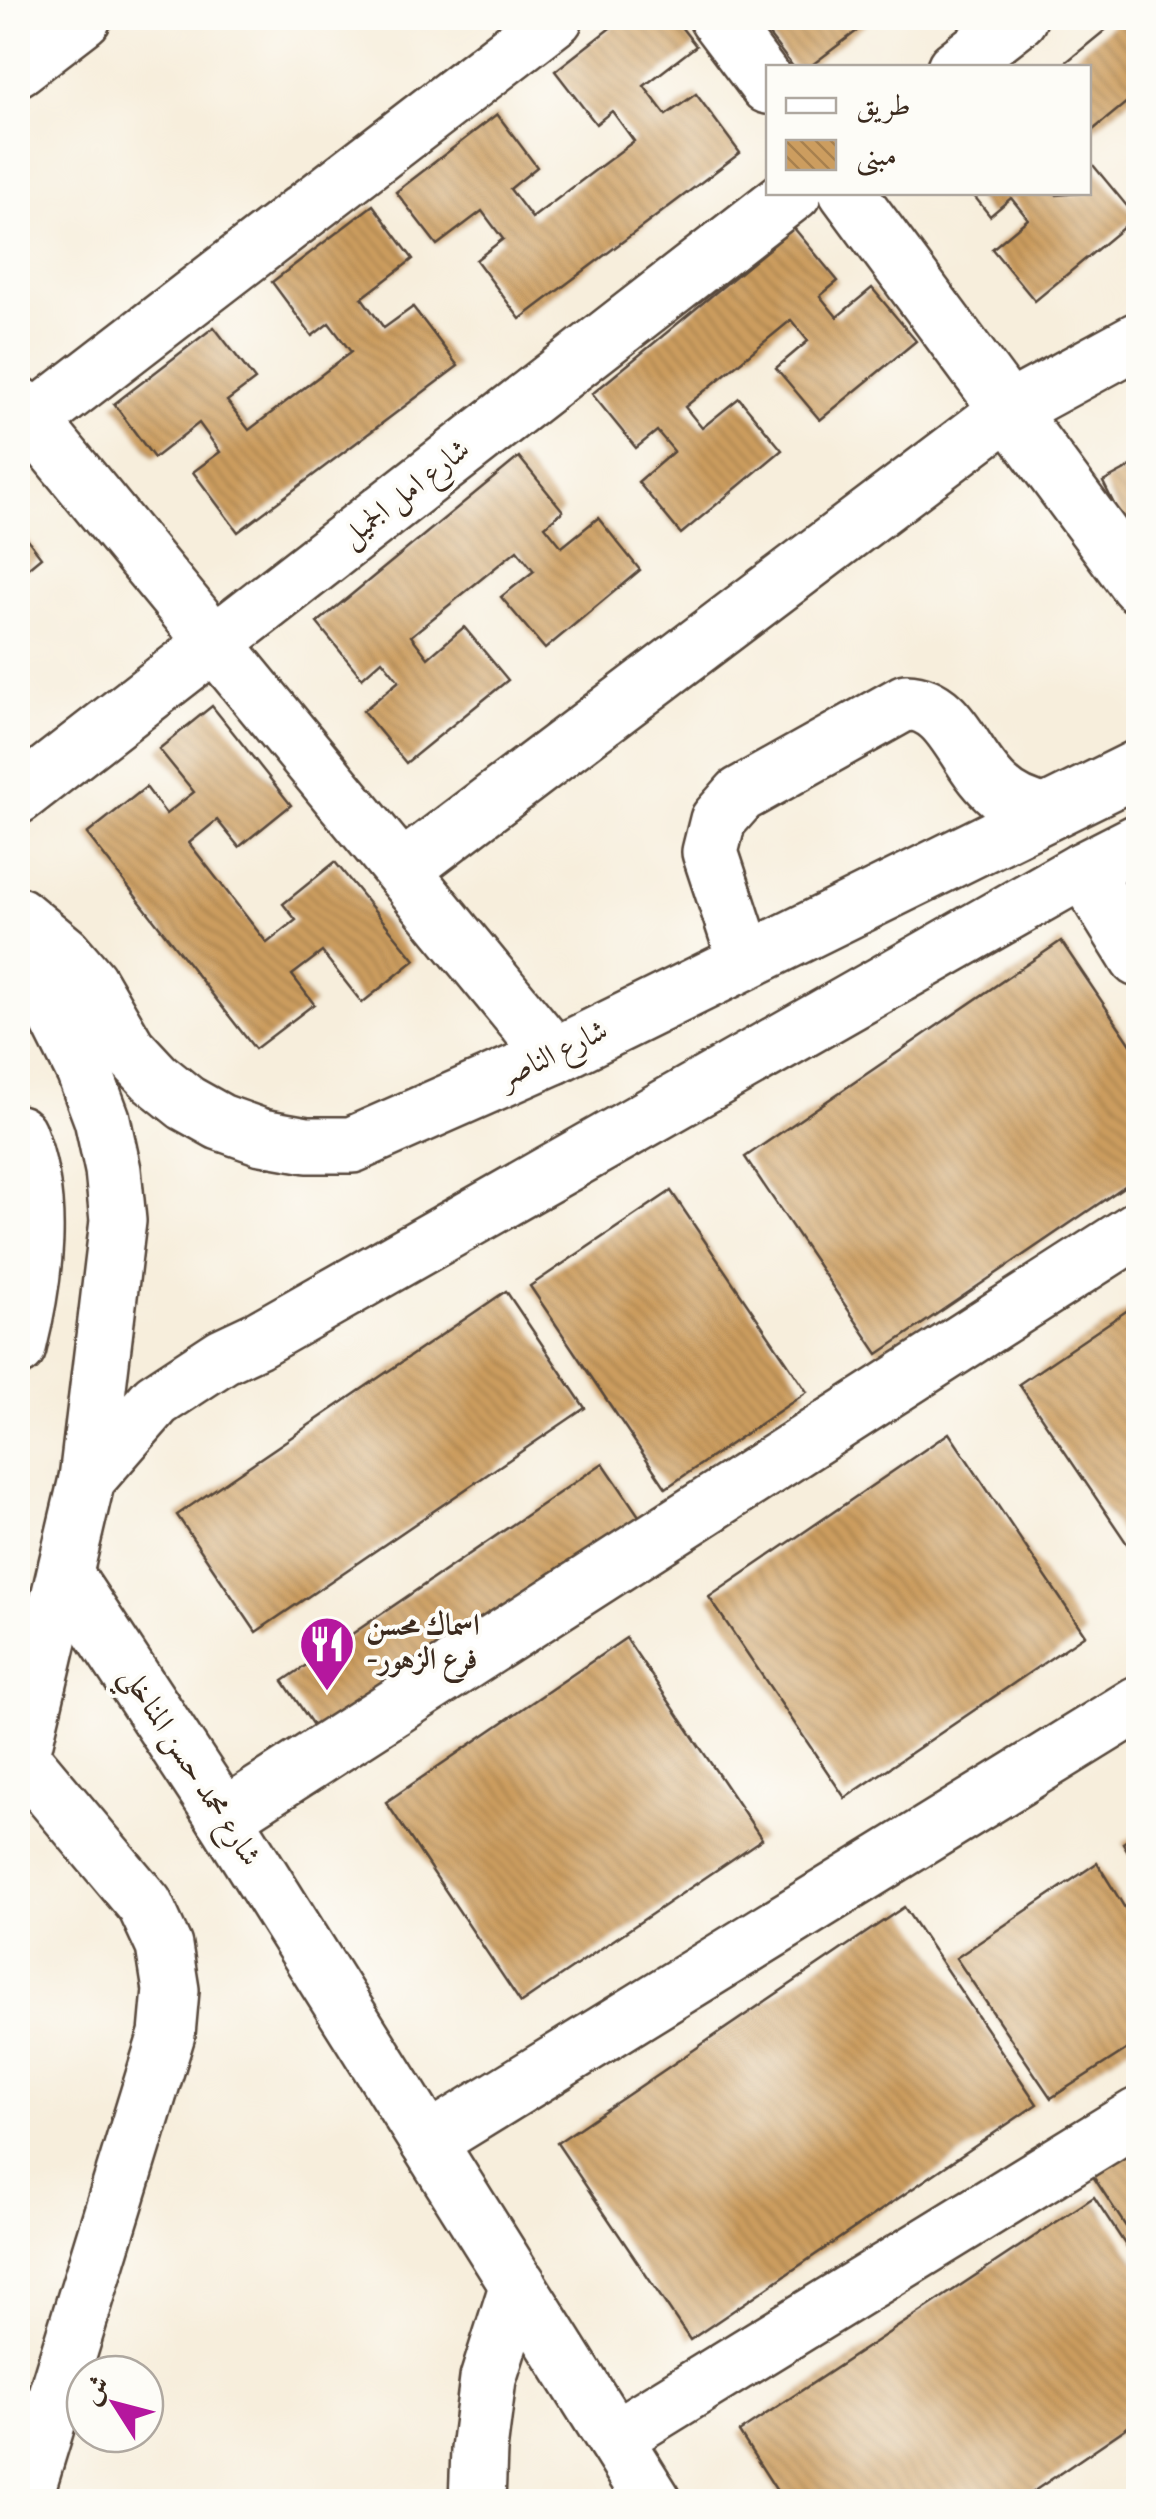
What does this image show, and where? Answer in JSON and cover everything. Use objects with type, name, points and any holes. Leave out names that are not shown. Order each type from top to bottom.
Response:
[{"type":"street","points":[[18,68],[83,18]]},
{"type":"street","points":[[554,1056],[25,413],[555,18]]},
{"type":"street","points":[[717,18],[766,83]]},
{"type":"street","points":[[959,65],[1019,18]]},
{"type":"street","name":"شارع امل الجميل","points":[[18,796],[790,195]]},
{"type":"street","points":[[849,195],[1138,585]]},
{"type":"street","points":[[402,870],[1010,410],[1138,340]]},
{"type":"street","points":[[746,961],[710,852],[718,820],[740,795],[906,702],[929,706],[944,717],[995,791],[1028,810],[1046,813]]},
{"type":"street","name":"شارع الناصر","points":[[18,915],[64,953],[89,982],[128,1050],[186,1103],[220,1122],[262,1138],[307,1145],[352,1145],[554,1056],[1138,768]]},
{"type":"street","points":[[86,1479],[156,1400],[223,1356],[1138,842]]},
{"type":"street","points":[[1083,870],[1138,959]]},
{"type":"street","points":[[18,964],[57,1018],[84,1071],[102,1119],[118,1221],[86,1479],[20,1764],[144,1906],[164,1946],[171,1990],[167,2034],[23,2502]]},
{"type":"street","points":[[18,1133],[35,1213],[34,1284],[18,1348]]},
{"type":"street","points":[[224,1816],[1138,1229]]},
{"type":"street","name":"شارع محمد حسن المناخلي","points":[[65,1575],[224,1816],[654,2502]]},
{"type":"street","points":[[428,2142],[1138,1704]]},
{"type":"street","points":[[614,2438],[1138,2116]]},
{"type":"street","points":[[477,2502],[488,2379],[518,2284]]},
{"type":"building","points":[[623,18],[674,18],[696,46],[644,86],[666,115],[696,94],[740,153],[520,319],[476,260],[503,239],[482,211],[437,245],[396,192],[497,114],[537,167],[510,189],[532,218],[634,141],[612,111],[596,124],[555,71]]},
{"type":"building","points":[[756,18],[874,18],[812,65],[792,65]]},
{"type":"building","points":[[1120,18],[1138,18],[1138,93],[1091,132],[1091,65],[1063,65]]},
{"type":"building","points":[[1091,167],[1136,217],[1035,301],[992,249],[1028,219],[1011,198],[990,216],[973,195],[1091,195]]},
{"type":"building","points":[[373,205],[413,259],[362,298],[384,328],[413,307],[458,366],[238,532],[193,472],[220,452],[199,423],[154,458],[114,404],[214,327],[255,380],[227,401],[249,430],[351,352],[329,323],[312,336],[272,282]]},
{"type":"building","points":[[794,228],[838,281],[820,296],[837,317],[872,288],[916,341],[820,420],[776,368],[808,341],[791,320],[685,407],[702,428],[739,398],[782,450],[681,534],[638,482],[674,451],[657,431],[636,448],[592,394]]},
{"type":"building","points":[[519,457],[563,511],[545,526],[562,547],[598,518],[640,570],[545,649],[501,597],[534,571],[517,550],[411,636],[428,658],[464,627],[508,680],[406,763],[363,711],[399,681],[382,660],[362,678],[317,623]]},
{"type":"building","points":[[1138,463],[1138,539],[1133,542],[1103,482]]},
{"type":"building","points":[[18,527],[41,557],[18,576]]},
{"type":"building","points":[[212,706],[291,805],[239,847],[217,820],[189,843],[267,943],[296,920],[283,904],[335,862],[415,960],[362,1003],[322,952],[292,975],[314,1004],[255,1049],[87,834],[146,787],[166,814],[194,792],[159,749]]},
{"type":"building","points":[[1061,941],[1138,1055],[1138,1177],[878,1354],[745,1157]]},
{"type":"building","points":[[671,1191],[807,1392],[666,1488],[530,1286]]},
{"type":"building","points":[[506,1291],[585,1408],[256,1632],[177,1515]]},
{"type":"building","points":[[1138,1303],[1138,1560],[1019,1384]]},
{"type":"building","points":[[949,1433],[1085,1635],[845,1798],[709,1597]]},
{"type":"building","points":[[603,1463],[641,1519],[321,1737],[283,1681]]},
{"type":"building","points":[[626,1638],[762,1839],[521,2003],[386,1802]]},
{"type":"building","points":[[1138,1833],[1138,1869],[1123,1843]]},
{"type":"building","points":[[1097,1863],[1138,1929],[1138,2042],[1051,2098],[956,1958]]},
{"type":"building","points":[[904,1907],[1037,2104],[690,2340],[557,2143]]},
{"type":"building","points":[[1138,2133],[1138,2245],[1087,2167]]},
{"type":"building","points":[[1094,2197],[1138,2264],[1138,2420],[1018,2502],[784,2502],[739,2432]]},
{"type":"place","name":"اسماك محسن -فرع الزهور","points":[[327,1693]]}]
